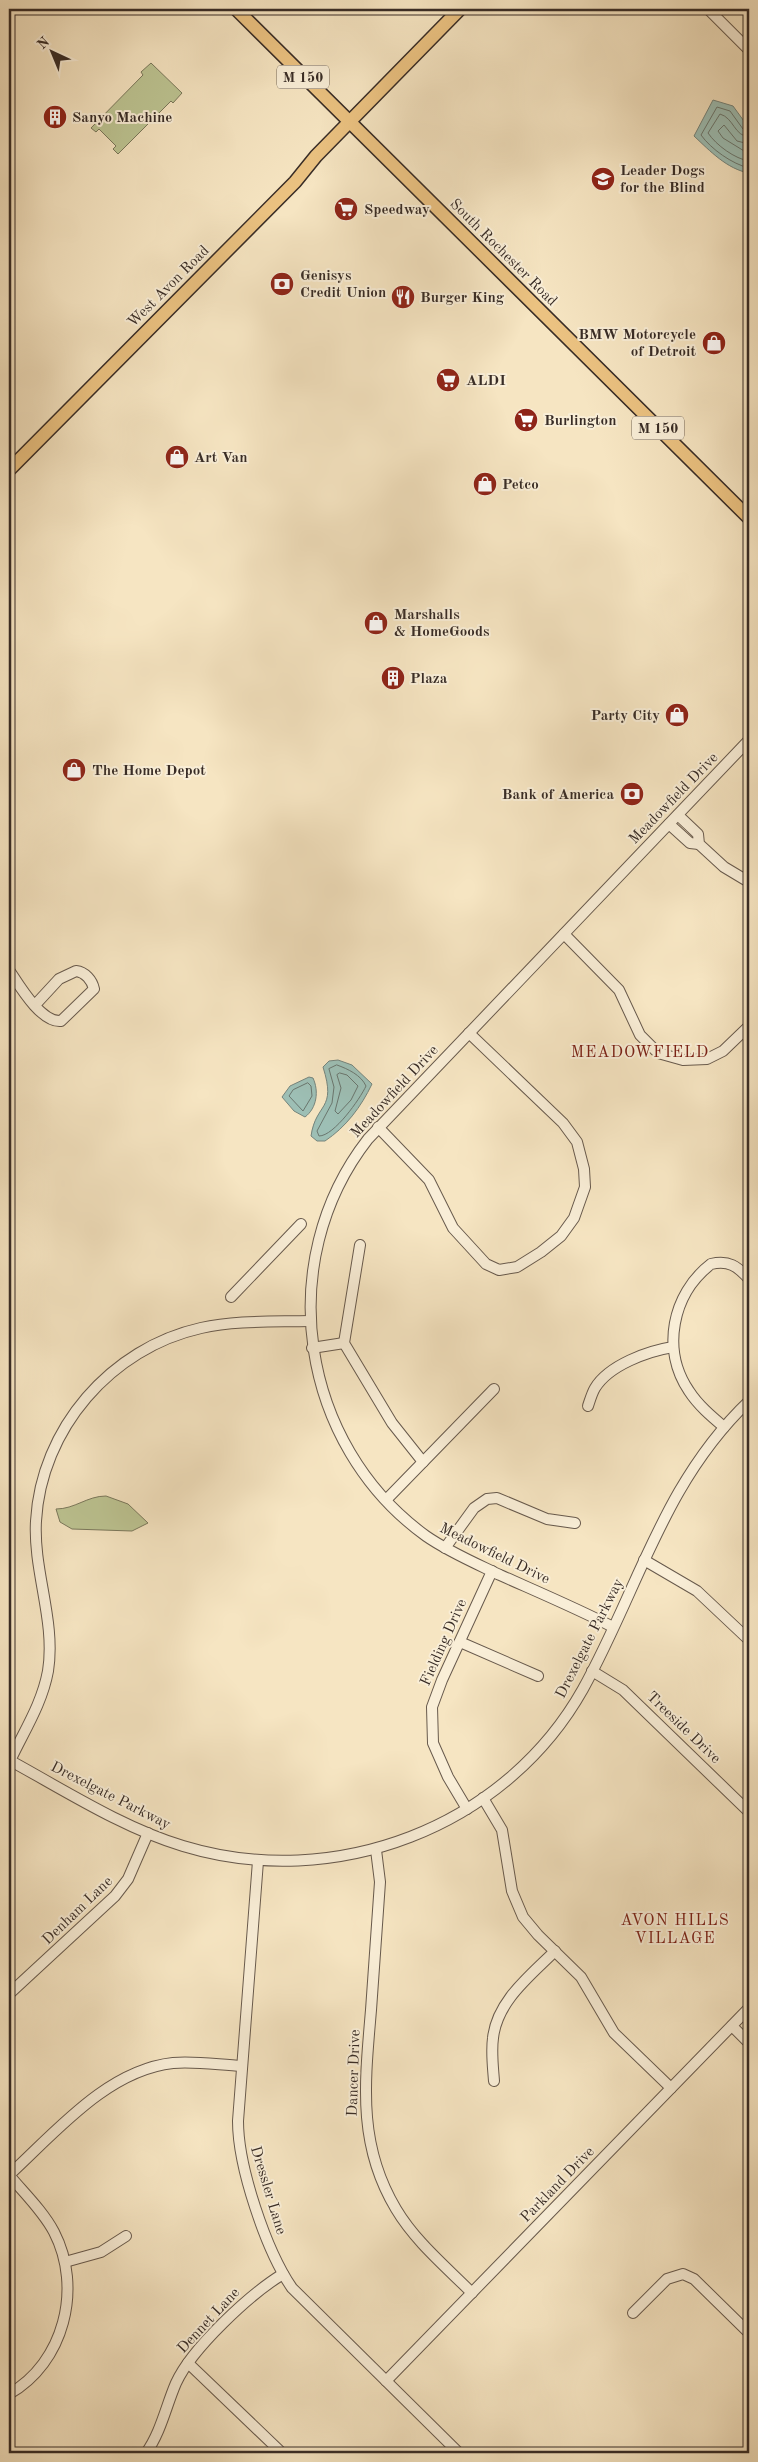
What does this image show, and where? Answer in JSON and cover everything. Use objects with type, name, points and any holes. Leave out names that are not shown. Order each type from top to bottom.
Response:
[{"type":"main road","name":"South Rochester Road","points":[[236,9],[749,518]]},
{"type":"main road","name":"West Avon Road","points":[[9,470],[295,182],[350,122],[460,9]]},
{"type":"street","points":[[708,9],[749,50]]},
{"type":"street","name":"Meadowfield Drive","points":[[613,1627],[445,1548],[415,1528],[386,1500],[360,1468],[340,1436],[321,1387],[312,1348],[310,1321],[311,1284],[321,1231],[345,1173],[378,1127],[749,740]]},
{"type":"street","points":[[678,815],[698,834],[699,844]]},
{"type":"street","points":[[669,824],[690,843],[699,844],[730,872],[749,882]]},
{"type":"street","points":[[564,934],[619,990],[640,1035],[658,1053],[683,1060],[707,1059],[723,1051],[749,1026]]},
{"type":"street","points":[[9,970],[35,1005],[50,1019],[61,1021],[94,989],[93,985],[86,975],[76,970],[59,979],[35,1005]]},
{"type":"street","points":[[378,1127],[428,1180],[453,1228],[486,1264],[499,1270],[517,1267],[541,1252],[561,1236],[578,1210],[585,1186],[584,1169],[577,1142],[563,1123],[469,1033]]},
{"type":"street","points":[[230,1297],[301,1224]]},
{"type":"street","points":[[360,1245],[344,1342],[392,1423],[423,1462]]},
{"type":"street","points":[[724,1427],[688,1391],[679,1373],[673,1347],[678,1308],[690,1285],[711,1264],[728,1262],[734,1264],[749,1279]]},
{"type":"street","points":[[9,1760],[34,1715],[48,1671],[49,1633],[39,1573],[37,1511],[46,1468],[59,1439],[75,1412],[93,1390],[121,1364],[166,1339],[201,1328],[233,1323],[310,1321]]},
{"type":"street","points":[[312,1348],[344,1342]]},
{"type":"street","points":[[588,1406],[595,1388],[608,1375],[646,1354],[673,1347]]},
{"type":"street","points":[[386,1500],[494,1389]]},
{"type":"street","name":"Drexelgate Parkway","points":[[9,1760],[148,1833],[204,1852],[258,1861],[326,1859],[376,1850],[416,1836],[467,1810],[512,1776],[549,1738],[570,1710],[592,1671],[660,1525],[683,1482],[724,1427],[749,1401]]},
{"type":"street","points":[[445,1548],[474,1508],[487,1499],[498,1498],[547,1519],[575,1523]]},
{"type":"street","points":[[644,1560],[697,1591],[748,1635]]},
{"type":"street","name":"Fielding Drive","points":[[467,1810],[439,1759],[433,1743],[431,1726],[432,1707],[436,1692],[492,1571]]},
{"type":"street","points":[[460,1642],[538,1676]]},
{"type":"street","name":"Treeside Drive","points":[[592,1671],[623,1690],[749,1812]]},
{"type":"street","points":[[483,1798],[502,1830],[510,1882],[518,1907],[531,1927],[585,1983],[614,2033],[671,2088]]},
{"type":"street","name":"Denham Lane","points":[[9,1994],[115,1896],[128,1878],[148,1833]]},
{"type":"street","name":"Dancer Drive","points":[[376,1850],[380,1882],[364,2092],[369,2140],[384,2186],[400,2216],[427,2249],[472,2293]]},
{"type":"street","name":"Dressler Lane","points":[[258,1861],[238,2121],[240,2151],[264,2227],[283,2274],[299,2296],[459,2453]]},
{"type":"street","points":[[494,2081],[493,2038],[498,2019],[514,1992],[555,1951]]},
{"type":"street","name":"Parkland Drive","points":[[386,2381],[749,2008]]},
{"type":"street","points":[[732,2026],[749,2043]]},
{"type":"street","points":[[9,2394],[34,2374],[46,2360],[58,2338],[67,2298],[65,2262],[49,2224],[9,2175],[95,2096],[128,2076],[173,2063],[242,2066]]},
{"type":"street","points":[[65,2262],[101,2252],[126,2236]]},
{"type":"street","name":"Dennet Lane","points":[[146,2453],[159,2429],[176,2383],[188,2363],[254,2294],[283,2274]]},
{"type":"street","points":[[634,2313],[672,2275],[683,2274],[694,2279],[749,2334]]},
{"type":"street","points":[[188,2363],[282,2453]]},
{"type":"green space","points":[[151,63],[182,93],[173,103],[171,101],[118,154],[113,149],[116,146],[99,129],[96,132],[91,128],[143,75],[141,72]]},
{"type":"green space","points":[[106,1496],[128,1504],[148,1523],[132,1531],[72,1529],[60,1522],[56,1509]]},
{"type":"water","points":[[713,100],[733,106],[749,128],[749,173],[733,168],[694,136]]},
{"type":"water","points":[[338,1060],[352,1065],[372,1084],[363,1101],[346,1123],[325,1141],[317,1141],[311,1136],[317,1117],[327,1099],[328,1092],[323,1067],[329,1061]]},
{"type":"water","points":[[309,1077],[313,1078],[315,1083],[316,1099],[312,1109],[305,1117],[294,1111],[282,1097],[290,1086]]},
{"type":"place","name":"Sanyo Machine","points":[[55,117]]},
{"type":"place","name":"Leader Dogs for the Blind","points":[[603,179]]},
{"type":"place","name":"Speedway","points":[[346,209]]},
{"type":"place","name":"Genisys Credit Union","points":[[282,284]]},
{"type":"place","name":"Burger King","points":[[403,297]]},
{"type":"place","name":"BMW Motorcycle of Detroit","points":[[714,343]]},
{"type":"place","name":"ALDI","points":[[448,380]]},
{"type":"place","name":"Burlington","points":[[526,420]]},
{"type":"place","name":"Art Van","points":[[177,457]]},
{"type":"place","name":"Petco","points":[[485,484]]},
{"type":"place","name":"Marshalls & HomeGoods","points":[[376,623]]},
{"type":"place","name":"Plaza","points":[[393,678]]},
{"type":"place","name":"Party City","points":[[677,715]]},
{"type":"place","name":"The Home Depot","points":[[74,770]]},
{"type":"place","name":"Bank of America","points":[[632,794]]},
{"type":"district","name":"MEADOWFIELD","points":[[640,1051]]},
{"type":"district","name":"AVON HILLS VILLAGE","points":[[675,1928]]}]
